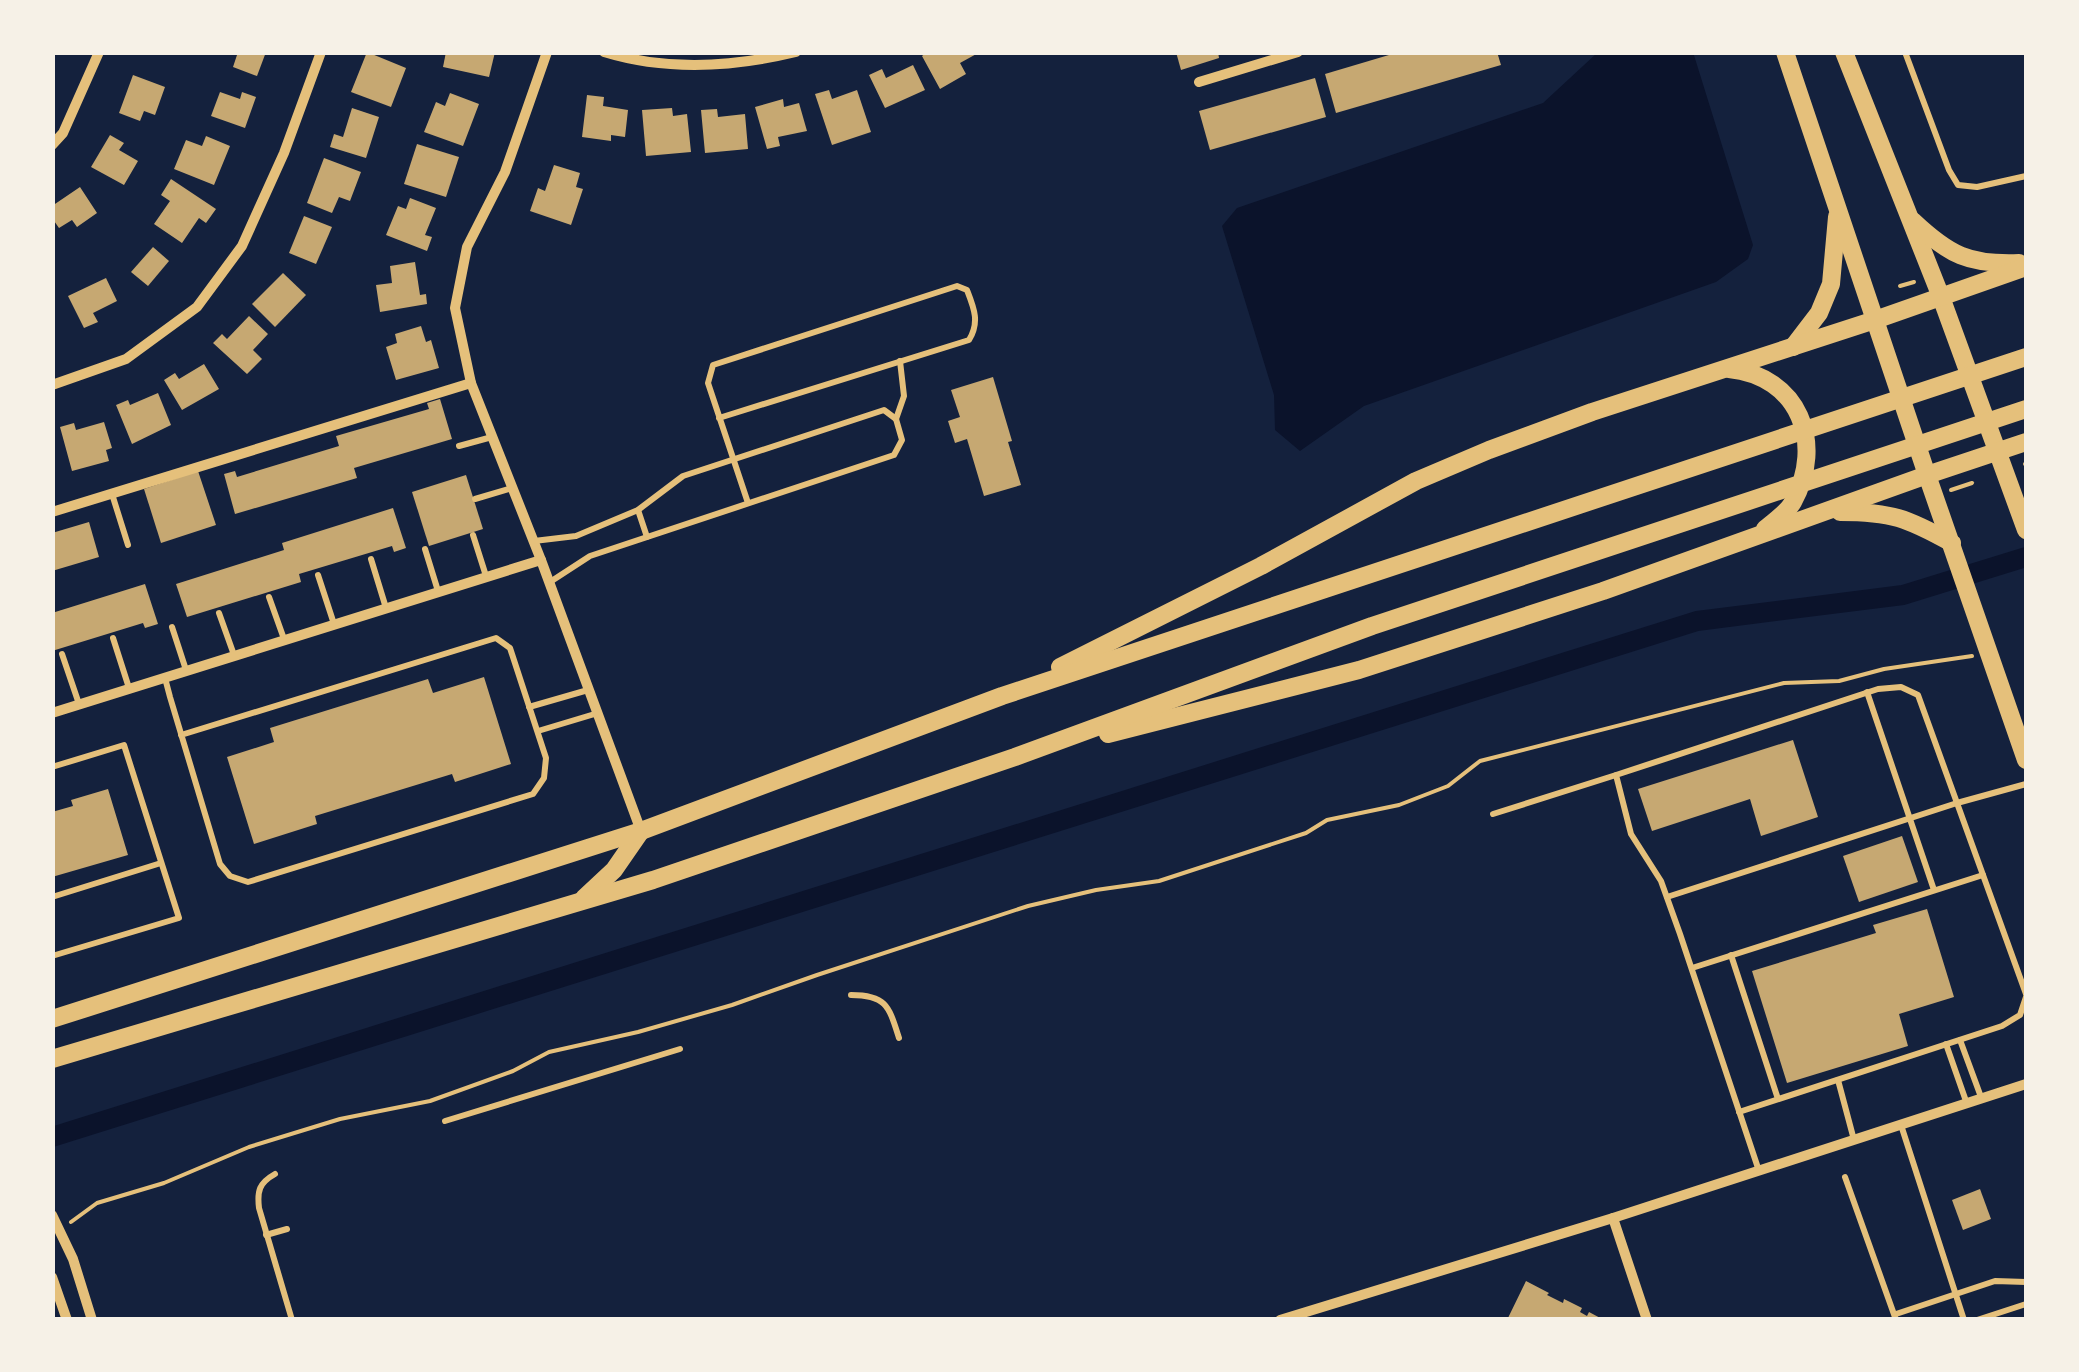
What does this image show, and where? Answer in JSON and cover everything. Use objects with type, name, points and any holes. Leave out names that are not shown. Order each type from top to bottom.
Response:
[{"type":"main road","points":[[1785,52],[2026,760]]},
{"type":"main road","points":[[1844,52],[2025,518]]},
{"type":"main road","points":[[1793,347],[1819,312],[1831,284],[1837,211]]},
{"type":"main road","points":[[1909,217],[1937,244],[1968,259],[2026,265]]},
{"type":"main road","points":[[1002,696],[1261,566],[1416,482],[1489,450],[2026,265]]},
{"type":"main road","points":[[52,1019],[641,831],[1002,696],[2026,356]]},
{"type":"main road","points":[[1726,369],[1748,371],[1777,385],[1794,402],[1807,442],[1805,472],[1792,506],[1757,536]]},
{"type":"main road","points":[[52,1059],[653,880],[1015,757],[1372,626],[2026,410]]},
{"type":"main road","points":[[1015,757],[1360,670],[1604,591],[2026,442]]},
{"type":"main road","points":[[1824,512],[1876,512],[1905,518],[1952,544]]},
{"type":"main road","points":[[580,902],[614,870],[641,831]]},
{"type":"street","points":[[52,145],[63,133],[98,52]]},
{"type":"street","points":[[52,385],[126,359],[196,308],[242,246],[284,153],[320,52]]},
{"type":"street","points":[[547,52],[505,172],[467,247],[455,308],[472,383],[542,560],[641,831]]},
{"type":"street","points":[[604,52],[690,65],[758,61],[796,52]]},
{"type":"street","points":[[1198,82],[1298,52]]},
{"type":"street","points":[[1250,53],[1254,66]]},
{"type":"street","points":[[52,512],[472,383]]},
{"type":"street","points":[[52,713],[542,560]]},
{"type":"street","points":[[1280,1320],[1613,1218],[2026,1084]]},
{"type":"street","points":[[52,1215],[72,1259],[92,1320]]},
{"type":"street","points":[[1613,1218],[1647,1320]]},
{"type":"street","points":[[52,1277],[67,1320]]},
{"type":"lane","points":[[1905,52],[1958,185],[1977,187],[2026,176]]},
{"type":"lane","points":[[719,418],[969,340],[975,330],[976,312],[967,290],[957,286],[714,365],[708,383],[719,418],[748,504]]},
{"type":"lane","points":[[550,582],[590,556],[894,455],[902,440],[896,419],[904,396],[900,361]]},
{"type":"lane","points":[[534,540],[576,536],[638,510],[683,476],[733,459],[884,410],[896,419]]},
{"type":"lane","points":[[459,446],[493,436]]},
{"type":"lane","points":[[476,499],[513,488]]},
{"type":"lane","points":[[112,494],[128,545]]},
{"type":"lane","points":[[638,510],[647,536]]},
{"type":"lane","points":[[472,535],[486,578]]},
{"type":"lane","points":[[425,550],[439,592]]},
{"type":"lane","points":[[371,559],[386,609]]},
{"type":"lane","points":[[318,575],[334,625]]},
{"type":"lane","points":[[268,597],[284,640]]},
{"type":"lane","points":[[219,613],[234,656]]},
{"type":"lane","points":[[172,627],[186,672]]},
{"type":"lane","points":[[112,638],[130,689]]},
{"type":"lane","points":[[164,678],[181,735],[220,864],[230,876],[248,882],[533,794],[544,778],[546,758],[510,648],[496,638],[181,735]]},
{"type":"lane","points":[[62,654],[79,705]]},
{"type":"lane","points":[[1493,814],[1867,692],[1901,687],[1918,694],[2026,996],[2020,1014],[2002,1026],[1740,1112]]},
{"type":"lane","points":[[529,706],[589,690]]},
{"type":"lane","points":[[1867,692],[1935,890]]},
{"type":"lane","points":[[538,732],[598,713]]},
{"type":"lane","points":[[52,767],[124,745],[179,918],[52,956]]},
{"type":"lane","points":[[1616,775],[1631,834],[1661,881],[1759,1171]]},
{"type":"lane","points":[[1667,898],[2026,784]]},
{"type":"lane","points":[[52,897],[162,863]]},
{"type":"lane","points":[[1692,968],[1983,875]]},
{"type":"lane","points":[[1731,955],[1778,1099]]},
{"type":"lane","points":[[850,995],[880,999],[890,1010],[899,1038]]},
{"type":"lane","points":[[1960,1040],[1982,1099]]},
{"type":"lane","points":[[1946,1044],[1966,1104]]},
{"type":"lane","points":[[446,1121],[680,1048]]},
{"type":"lane","points":[[1838,1080],[1854,1140]]},
{"type":"lane","points":[[1902,1125],[1964,1320]]},
{"type":"lane","points":[[275,1174],[264,1180],[257,1192],[292,1320]]},
{"type":"lane","points":[[1846,1176],[1896,1317],[1995,1281],[2026,1282]]},
{"type":"lane","points":[[266,1235],[287,1229]]},
{"type":"lane","points":[[1978,1320],[2026,1304]]},
{"type":"path","points":[[1900,286],[1919,280]]},
{"type":"path","points":[[1951,490],[1972,483]]},
{"type":"path","points":[[59,1226],[74,1221],[97,1204],[164,1183],[249,1147],[340,1120],[430,1100],[514,1072],[549,1052],[732,1005],[1028,906],[1096,890],[1159,882],[1306,832],[1327,820],[1399,805],[1448,786],[1480,761],[1784,683],[1838,681],[1987,645]]},
{"type":"water","points":[[1693,52],[1753,245],[1748,259],[1716,282],[1364,406],[1300,451],[1275,430],[1274,395],[1222,226],[1237,208],[1543,103],[1597,53]]},
{"type":"building","points":[[238,52],[266,52],[257,76],[233,67]]},
{"type":"building","points":[[367,52],[406,68],[391,107],[351,92]]},
{"type":"building","points":[[446,52],[495,52],[489,77],[443,67]]},
{"type":"building","points":[[927,52],[980,52],[960,63],[966,74],[940,89],[922,56]]},
{"type":"building","points":[[1176,52],[1218,52],[1219,58],[1181,70]]},
{"type":"building","points":[[1399,52],[1497,52],[1501,65],[1336,113],[1325,74]]},
{"type":"building","points":[[913,65],[925,90],[885,108],[869,75],[882,69],[886,78]]},
{"type":"building","points":[[133,75],[165,87],[155,115],[144,111],[140,121],[119,113]]},
{"type":"building","points":[[1315,78],[1326,117],[1210,150],[1199,111]]},
{"type":"building","points":[[829,90],[832,99],[857,90],[871,132],[832,145],[815,94]]},
{"type":"building","points":[[220,92],[240,99],[242,92],[256,97],[245,128],[211,116]]},
{"type":"building","points":[[450,93],[479,104],[463,146],[424,132],[436,102],[445,106]]},
{"type":"building","points":[[587,95],[604,97],[603,106],[628,110],[625,137],[611,135],[611,141],[582,137]]},
{"type":"building","points":[[783,99],[784,107],[799,103],[807,131],[778,137],[780,146],[767,149],[755,107]]},
{"type":"building","points":[[352,108],[379,117],[366,158],[330,147],[334,134],[343,137]]},
{"type":"building","points":[[672,108],[673,116],[687,114],[691,152],[646,156],[642,110]]},
{"type":"building","points":[[717,109],[718,117],[745,114],[748,149],[705,153],[701,110]]},
{"type":"building","points":[[110,135],[124,143],[119,150],[138,161],[124,185],[91,167]]},
{"type":"building","points":[[206,136],[230,146],[214,185],[174,169],[186,140],[202,146]]},
{"type":"building","points":[[417,144],[459,157],[446,197],[404,184]]},
{"type":"building","points":[[324,158],[361,172],[350,201],[339,197],[332,213],[307,203]]},
{"type":"building","points":[[554,165],[580,173],[576,187],[583,189],[571,225],[530,211],[538,188],[545,191]]},
{"type":"building","points":[[171,179],[216,209],[206,223],[199,218],[182,243],[154,224],[170,201],[161,195]]},
{"type":"building","points":[[80,187],[97,213],[77,227],[72,220],[59,228],[52,218],[52,206]]},
{"type":"building","points":[[410,198],[436,208],[425,235],[432,237],[427,251],[386,235],[398,206],[406,209]]},
{"type":"building","points":[[304,216],[332,227],[316,264],[289,253]]},
{"type":"building","points":[[153,247],[169,261],[148,286],[131,272]]},
{"type":"building","points":[[415,262],[420,295],[426,294],[427,304],[380,312],[376,285],[392,283],[390,266]]},
{"type":"building","points":[[283,273],[306,295],[275,327],[252,304]]},
{"type":"building","points":[[106,278],[117,301],[93,313],[98,322],[84,328],[68,296]]},
{"type":"building","points":[[249,316],[268,334],[253,350],[262,359],[247,374],[213,343],[222,334],[227,339]]},
{"type":"building","points":[[421,326],[426,342],[431,340],[439,368],[396,380],[386,347],[397,343],[395,334]]},
{"type":"building","points":[[204,364],[219,389],[182,410],[164,380],[175,373],[179,379]]},
{"type":"building","points":[[993,377],[1021,485],[984,496],[967,439],[955,443],[948,421],[960,417],[951,390]]},
{"type":"building","points":[[158,393],[171,425],[132,444],[116,405],[128,400],[130,405]]},
{"type":"building","points":[[440,399],[452,439],[354,468],[357,478],[235,514],[224,474],[235,471],[237,477],[339,446],[336,436],[429,409],[427,403]]},
{"type":"building","points":[[104,422],[112,448],[106,450],[109,461],[72,471],[60,427],[74,423],[76,430]]},
{"type":"building","points":[[198,471],[216,525],[161,543],[144,489]]},
{"type":"building","points":[[466,475],[483,529],[429,546],[412,492]]},
{"type":"building","points":[[393,508],[406,548],[394,552],[392,546],[299,574],[301,582],[187,617],[176,584],[284,550],[282,543]]},
{"type":"building","points":[[89,522],[99,557],[52,571],[52,533]]},
{"type":"building","points":[[145,584],[158,624],[145,628],[143,623],[52,651],[52,613]]},
{"type":"building","points":[[484,677],[511,764],[455,782],[452,774],[315,816],[317,824],[254,844],[227,757],[274,742],[270,728],[428,679],[433,693]]},
{"type":"building","points":[[1793,740],[1818,817],[1761,836],[1750,799],[1652,831],[1638,789]]},
{"type":"building","points":[[108,789],[128,855],[52,877],[52,812],[73,806],[71,800]]},
{"type":"building","points":[[1902,836],[1918,882],[1859,902],[1843,856]]},
{"type":"building","points":[[1927,909],[1954,997],[1899,1014],[1908,1046],[1787,1083],[1752,971],[1876,933],[1873,925]]},
{"type":"building","points":[[1980,1189],[1991,1219],[1963,1230],[1952,1200]]},
{"type":"building","points":[[1526,1281],[1563,1303],[1564,1299],[1582,1308],[1580,1312],[1587,1316],[1589,1312],[1604,1320],[1507,1320]]},
{"type":"waterway","points":[[52,1137],[1697,621],[1903,595],[2026,557]]}]
